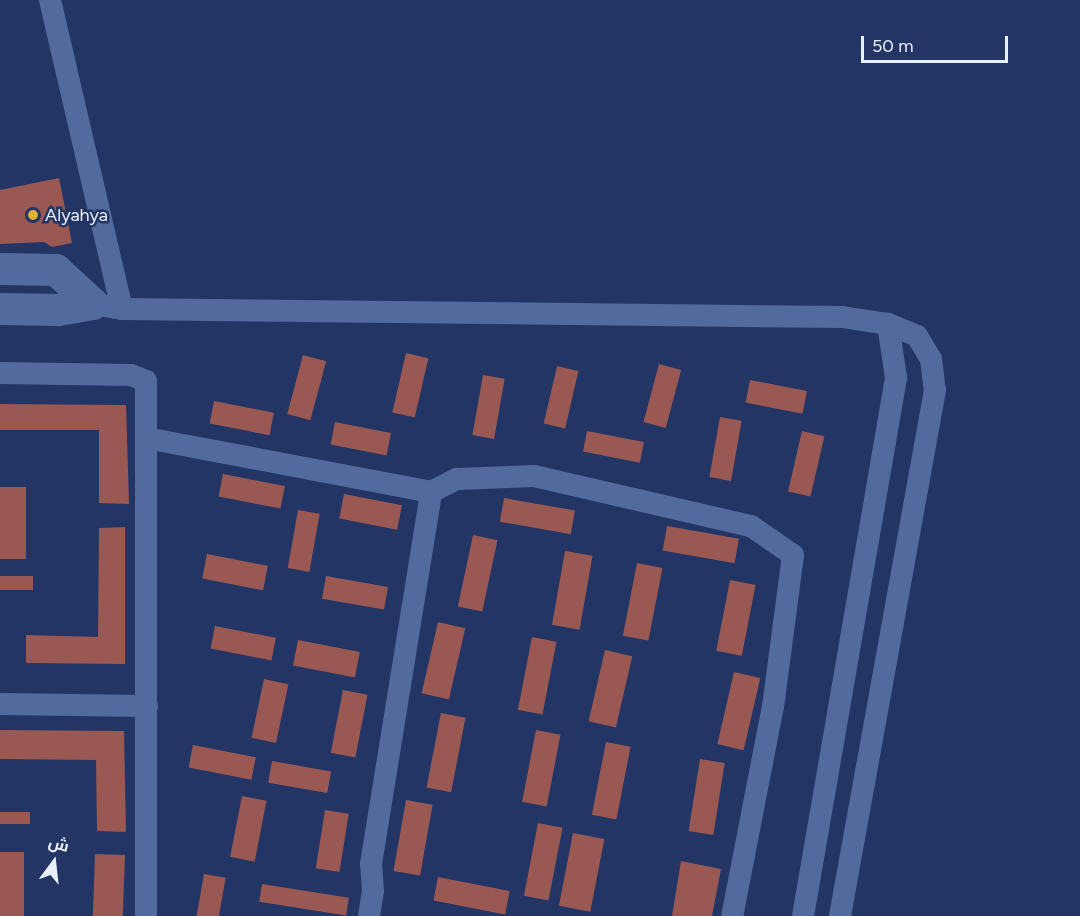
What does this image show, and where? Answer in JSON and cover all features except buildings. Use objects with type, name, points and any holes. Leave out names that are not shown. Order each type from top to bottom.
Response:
[{"type":"main road","points":[[0,269],[56,270],[107,307]]},
{"type":"main road","points":[[0,309],[58,310],[107,307]]},
{"type":"street","points":[[50,0],[107,307],[842,317],[888,324],[917,336],[931,358],[936,390],[840,916]]},
{"type":"street","points":[[803,916],[896,378],[888,324]]},
{"type":"street","points":[[0,374],[131,375],[146,381],[146,916]]},
{"type":"street","points":[[146,438],[431,492],[457,479],[534,476],[750,526],[793,555],[773,706],[732,916]]},
{"type":"street","points":[[369,916],[374,891],[371,864],[431,492]]},
{"type":"street","points":[[0,704],[147,706]]},
{"type":"place","name":"Alyahya","points":[[33,215]]}]
